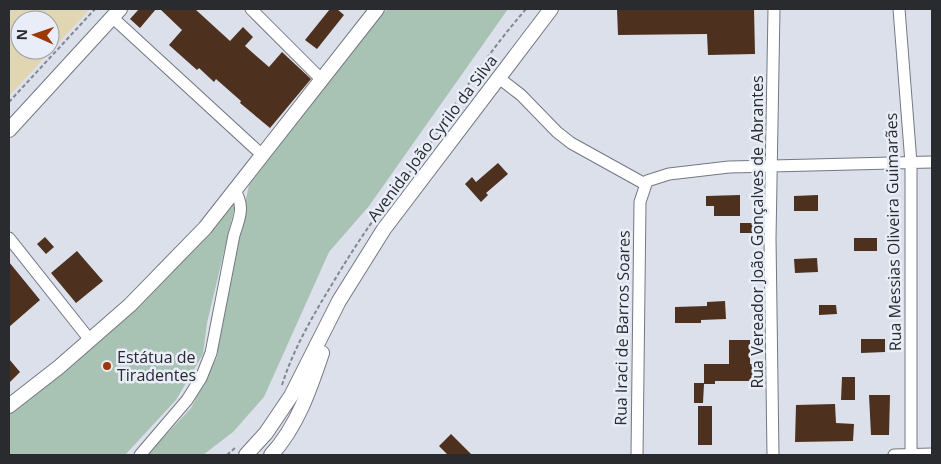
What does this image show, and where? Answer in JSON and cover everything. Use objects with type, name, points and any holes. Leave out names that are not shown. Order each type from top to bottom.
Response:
[{"type":"main road","points":[[9,406],[130,305],[205,228],[261,154],[377,9]]},
{"type":"main road","name":"Avenida João Cyrilo da Silva","points":[[246,455],[266,433],[291,396],[345,291],[384,229],[551,9]]},
{"type":"main road","points":[[9,130],[116,13]]},
{"type":"main road","name":"Avenida João Cyrilo da Silva","points":[[271,455],[292,427],[299,413],[345,291]]},
{"type":"street","points":[[251,9],[322,80]]},
{"type":"street","name":"Rua Vereador João Gonçalves de Abrantes","points":[[773,455],[770,166],[774,9]]},
{"type":"street","name":"Rua Messias Oliveira Guimarães","points":[[899,9],[911,163],[911,455]]},
{"type":"street","points":[[116,13],[261,154]]},
{"type":"street","points":[[499,78],[521,95],[557,132],[645,184],[653,178],[695,170],[932,162]]},
{"type":"street","name":"Rua Iraci de Barros Soares","points":[[637,455],[640,202],[645,184]]},
{"type":"street","points":[[140,455],[187,400],[201,378],[211,353],[234,235],[240,218],[241,200],[234,189]]},
{"type":"street","points":[[9,238],[90,340]]},
{"type":"street","points":[[894,455],[932,454]]},
{"type":"path","points":[[9,102],[96,9]]},
{"type":"green space","points":[[387,9],[508,9],[369,206],[329,252],[264,397],[233,432],[203,455],[147,455],[191,408],[217,357],[225,299],[250,180],[281,137]]},
{"type":"green space","points":[[236,201],[207,323],[203,354],[176,400],[125,455],[9,455],[9,411],[214,225]]},
{"type":"sand","points":[[9,9],[90,9],[60,41],[60,10],[10,10],[10,60],[43,60],[9,96]]},
{"type":"building","points":[[139,9],[156,9],[140,28],[130,19]]},
{"type":"building","points":[[160,9],[195,9],[230,41],[243,27],[253,37],[245,46],[269,67],[282,52],[311,79],[270,128],[240,103],[241,101],[216,79],[214,82],[199,68],[197,70],[169,45],[182,30]]},
{"type":"building","points":[[330,9],[337,9],[344,15],[317,49],[305,40]]},
{"type":"building","points":[[617,9],[754,9],[755,54],[708,55],[707,34],[618,35]]},
{"type":"building","points":[[498,163],[508,174],[486,193],[488,195],[481,202],[465,184],[472,177],[476,182]]},
{"type":"building","points":[[740,195],[740,216],[714,216],[714,206],[706,206],[706,196]]},
{"type":"building","points":[[818,195],[818,211],[794,211],[794,196]]},
{"type":"building","points":[[740,223],[755,223],[754,233],[740,233]]},
{"type":"building","points":[[45,237],[54,247],[46,254],[37,244]]},
{"type":"building","points":[[854,238],[877,238],[877,251],[854,251]]},
{"type":"building","points":[[77,251],[103,281],[76,303],[51,273]]},
{"type":"building","points":[[817,258],[818,272],[795,273],[794,259]]},
{"type":"building","points":[[9,262],[40,300],[9,327]]},
{"type":"building","points":[[725,301],[726,319],[701,320],[701,323],[675,323],[675,307],[707,306],[707,302]]},
{"type":"building","points":[[819,305],[836,305],[837,314],[819,315]]},
{"type":"building","points":[[861,339],[885,339],[885,352],[861,353]]},
{"type":"building","points":[[729,340],[750,340],[750,364],[753,364],[753,381],[715,381],[715,384],[704,384],[703,403],[694,403],[694,383],[704,383],[704,364],[729,364]]},
{"type":"building","points":[[9,359],[20,372],[9,383]]},
{"type":"building","points":[[842,377],[855,377],[855,400],[841,400]]},
{"type":"building","points":[[869,395],[890,395],[889,435],[871,435]]},
{"type":"building","points":[[835,404],[836,423],[854,424],[853,441],[795,442],[796,405]]},
{"type":"building","points":[[698,406],[712,406],[712,445],[698,445]]},
{"type":"building","points":[[451,434],[472,455],[448,455],[439,446]]},
{"type":"place","name":"Estátua de Tiradentes","points":[[107,366]]}]
